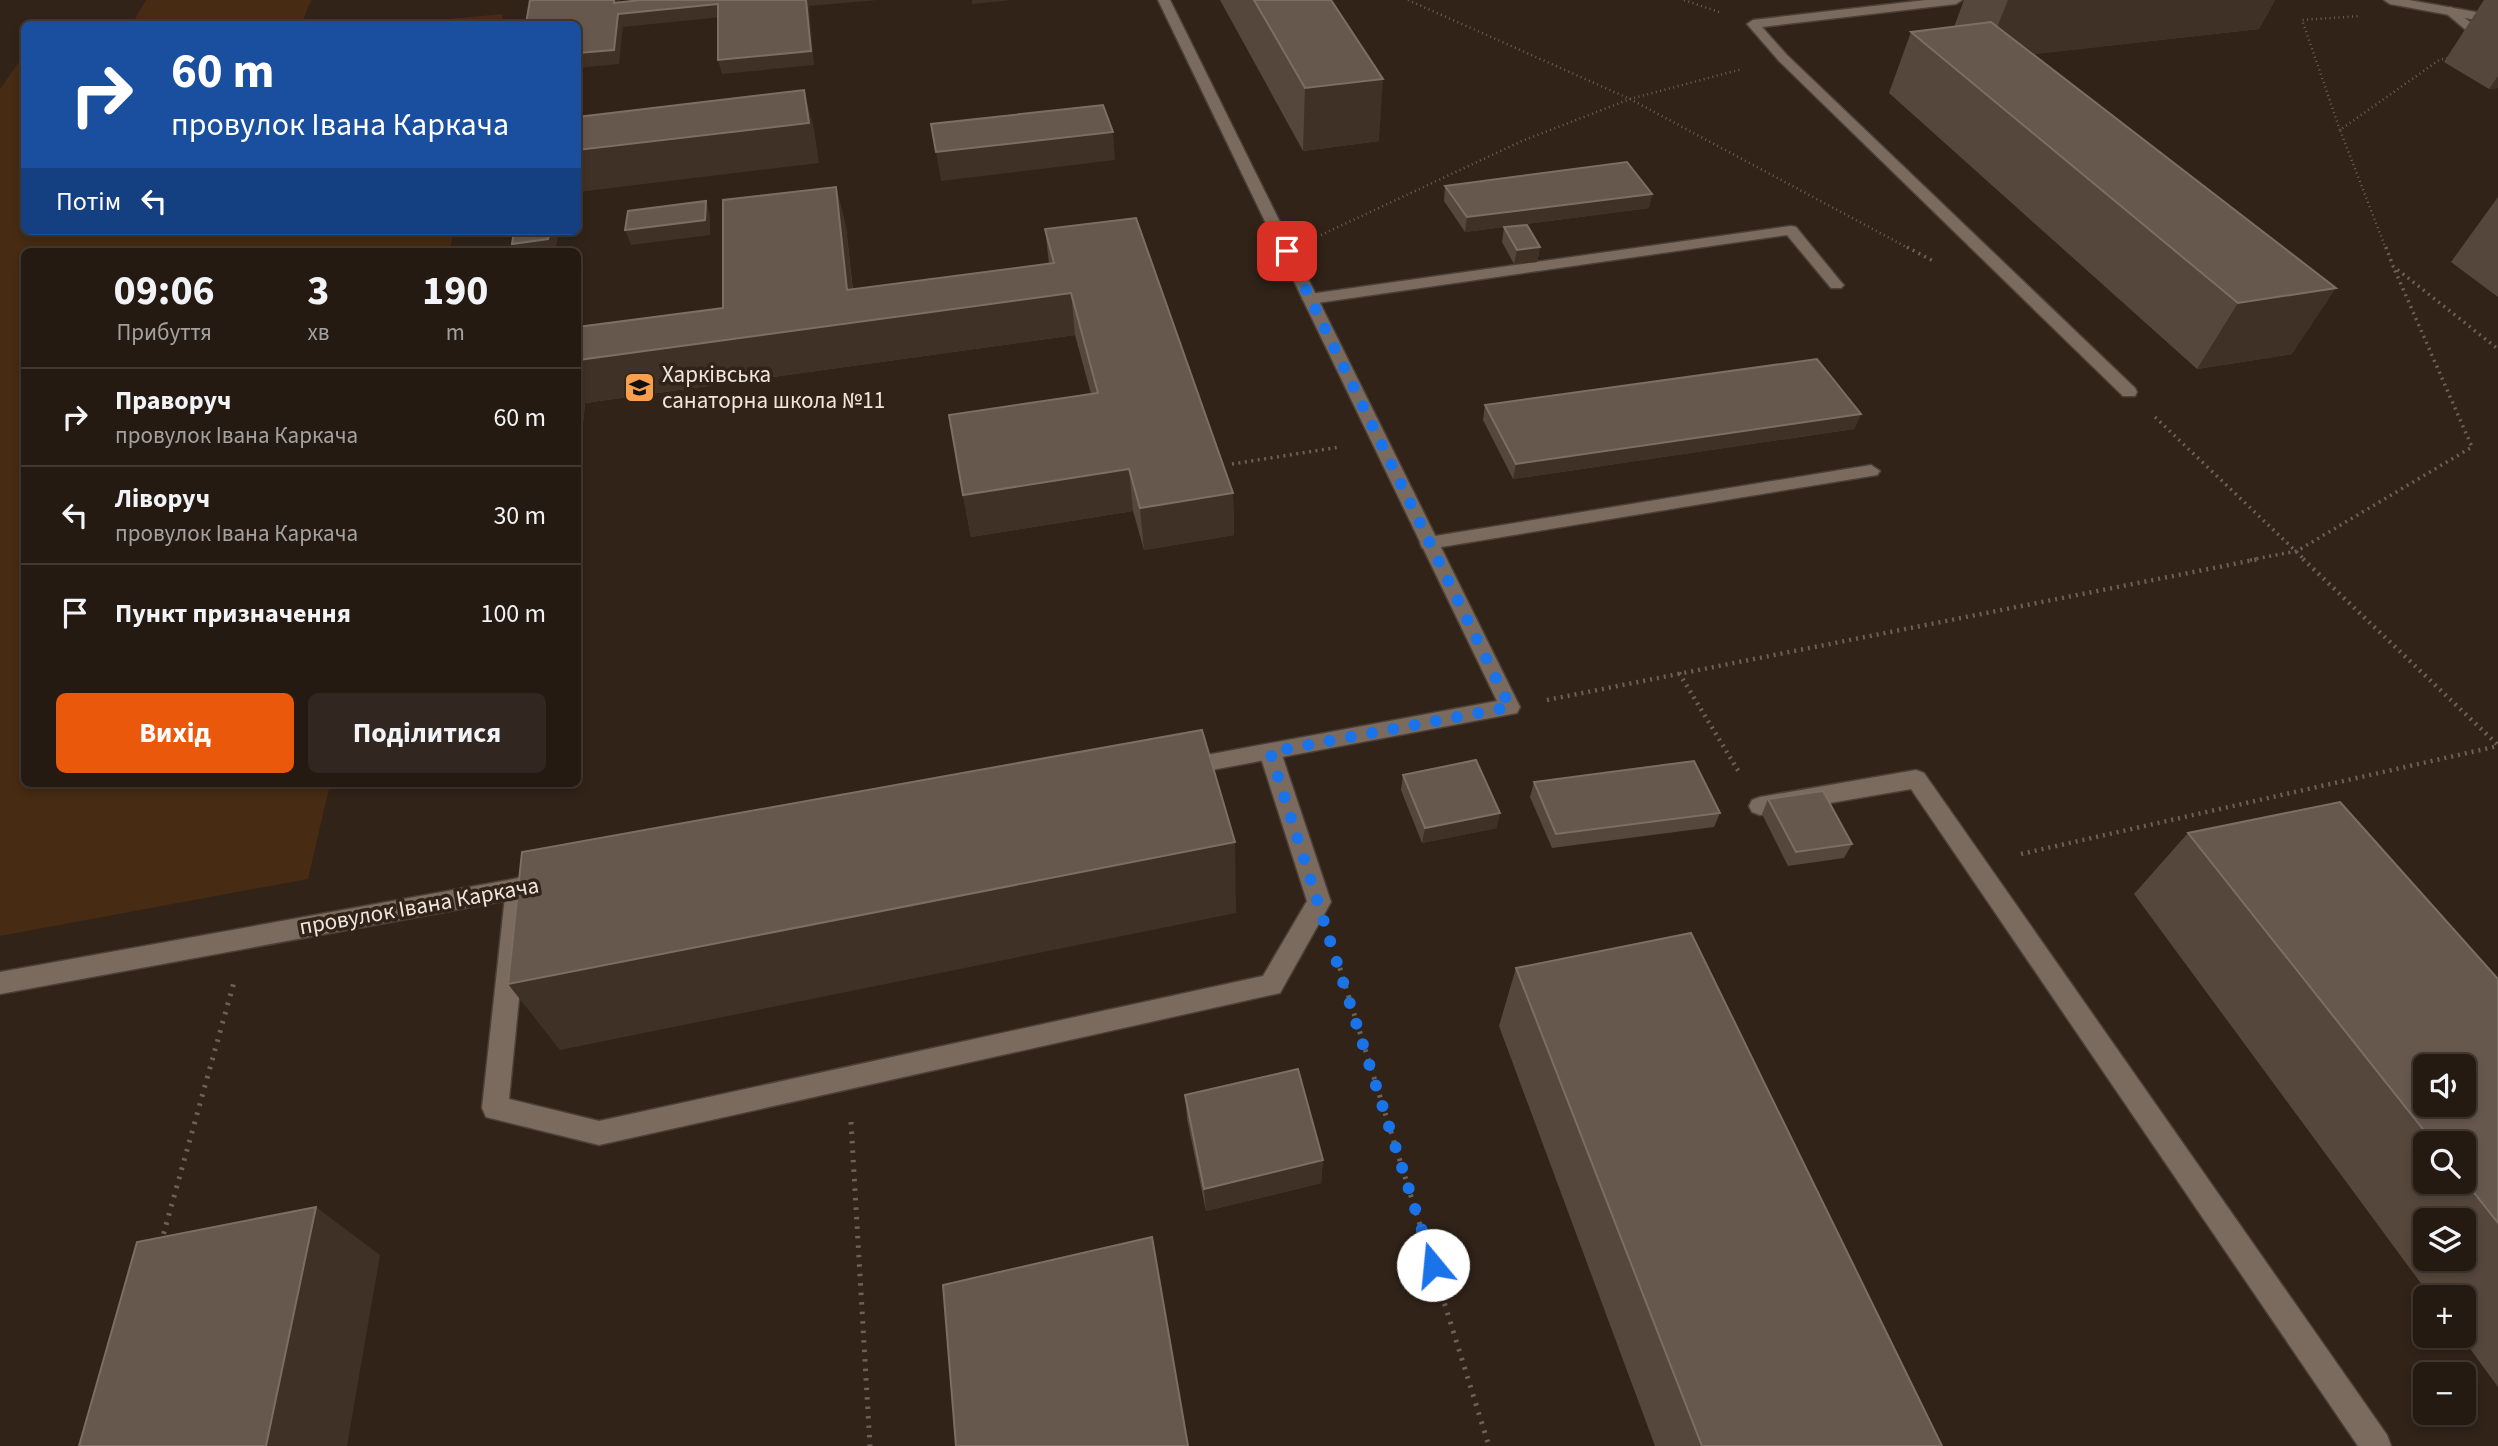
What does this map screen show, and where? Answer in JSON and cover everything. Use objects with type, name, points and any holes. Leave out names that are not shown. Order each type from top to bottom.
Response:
[{"type":"street","points":[[1160,772],[1510,707],[1164,0]]},
{"type":"street","points":[[1956,0],[1753,24],[1783,58],[2129,392]]},
{"type":"street","points":[[2390,0],[2498,20]]},
{"type":"street","points":[[2451,11],[2497,50]]},
{"type":"street","points":[[1310,299],[1791,230],[1836,285]]},
{"type":"street","points":[[1429,543],[1871,471]]},
{"type":"street","points":[[518,888],[495,1108],[599,1133],[1272,985],[1319,902],[1270,752]]},
{"type":"street","points":[[1760,806],[1916,779],[2376,1446]]},
{"type":"street","name":"провулок Івана Каркача","points":[[0,983],[573,878]]},
{"type":"path","points":[[1408,0],[1630,99],[1942,266]]},
{"type":"path","points":[[1510,707],[2297,551],[2472,447],[2393,266],[2340,130],[2302,20],[2365,16]]},
{"type":"path","points":[[2340,130],[2439,60],[2497,50]]},
{"type":"path","points":[[1287,251],[1522,141],[1630,99],[1783,58]]},
{"type":"path","points":[[2393,266],[2498,349]]},
{"type":"path","points":[[2129,392],[2498,746]]},
{"type":"path","points":[[1232,464],[1332,449],[1378,438]]},
{"type":"path","points":[[1679,673],[1760,806]]},
{"type":"path","points":[[1976,864],[2498,746]]},
{"type":"path","points":[[1319,902],[1489,1446]]},
{"type":"path","points":[[160,1245],[247,938]]},
{"type":"path","points":[[849,1078],[870,1446]]},
{"type":"shaded area","points":[[146,0],[311,0],[303,20],[134,21]]},
{"type":"shaded area","points":[[503,14],[502,21],[426,21]]},
{"type":"shaded area","points":[[21,59],[21,235],[453,235],[450,248],[21,248],[21,787],[329,787],[308,879],[0,936],[0,89]]},
{"type":"building","points":[[530,0],[614,0],[614,3],[641,0],[806,0],[811,51],[718,60],[718,4],[618,14],[614,50],[581,53],[581,21],[526,21]]},
{"type":"building","points":[[1254,0],[1331,0],[1383,79],[1305,88]]},
{"type":"building","points":[[1991,22],[2336,288],[2238,303],[1911,32]]},
{"type":"building","points":[[804,90],[809,123],[581,150],[581,117]]},
{"type":"building","points":[[1103,105],[1113,132],[936,152],[931,124]]},
{"type":"building","points":[[1627,162],[1652,194],[1467,217],[1445,186]]},
{"type":"building","points":[[836,187],[847,290],[1054,263],[1045,229],[1136,218],[1233,493],[1140,508],[1129,469],[963,495],[949,415],[1098,393],[1071,293],[581,360],[581,327],[723,308],[723,200]]},
{"type":"building","points":[[706,201],[705,220],[625,230],[628,211]]},
{"type":"building","points":[[1527,225],[1540,247],[1517,250],[1504,227]]},
{"type":"building","points":[[513,235],[549,235],[548,239],[512,244]]},
{"type":"building","points":[[1817,359],[1861,414],[1516,464],[1485,405]]},
{"type":"building","points":[[1202,730],[1235,842],[508,984],[522,852]]},
{"type":"building","points":[[1476,760],[1500,813],[1425,828],[1403,775]]},
{"type":"building","points":[[1694,761],[1720,813],[1556,834],[1534,782]]},
{"type":"building","points":[[1823,791],[1852,844],[1796,852],[1768,799]]},
{"type":"building","points":[[2340,802],[2498,979],[2498,1223],[2475,1194],[2476,1131],[2424,1131],[2413,1117],[2476,1117],[2476,1054],[2413,1054],[2413,1117],[2188,833]]},
{"type":"building","points":[[1691,933],[1942,1446],[1702,1446],[1516,968]]},
{"type":"building","points":[[1298,1069],[1323,1160],[1204,1189],[1185,1095]]},
{"type":"building","points":[[316,1207],[266,1446],[79,1446],[137,1242]]},
{"type":"building","points":[[1152,1237],[1188,1446],[956,1446],[943,1285]]},
{"type":"place","name":"Харківська санаторна школа №11","points":[[639,387]]},
{"type":"route","points":[[1287,251],[1510,707],[1270,752],[1433,1265]]}]
